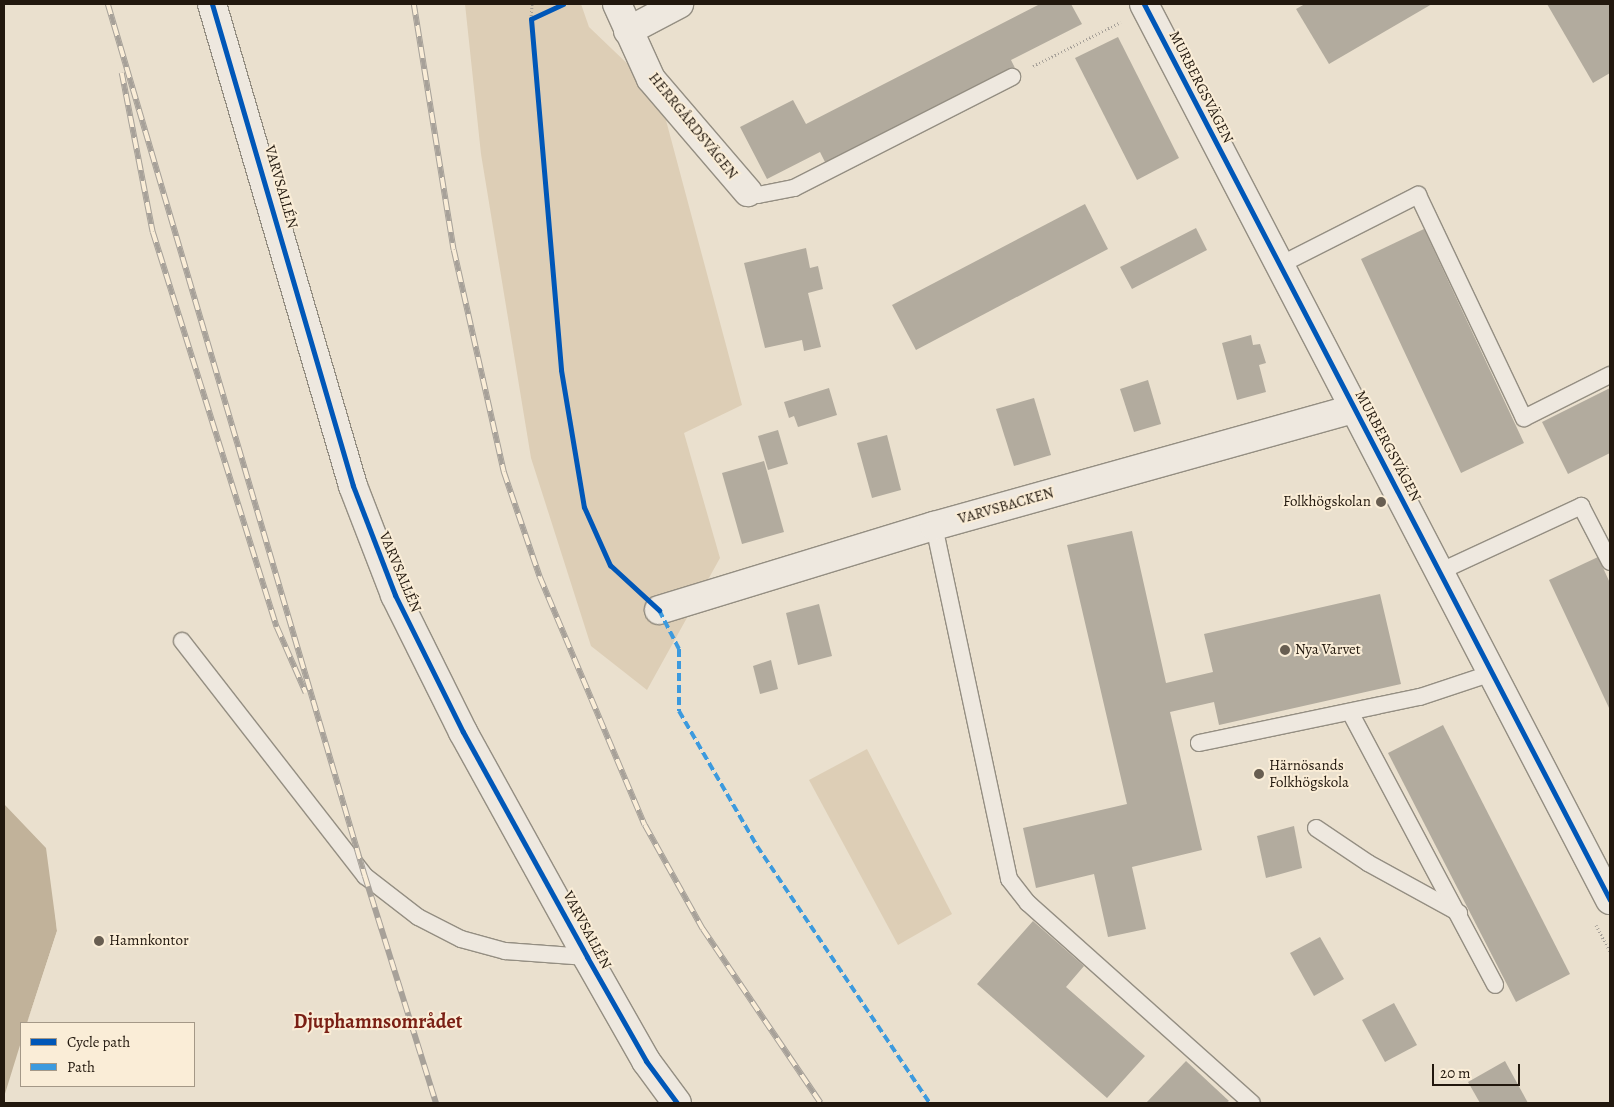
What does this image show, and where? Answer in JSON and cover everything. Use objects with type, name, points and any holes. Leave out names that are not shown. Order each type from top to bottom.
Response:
[{"type":"street","name":"VARVSALLÉN","points":[[212,4],[348,468],[375,547],[427,663],[587,957],[646,1061],[677,1103]]},
{"type":"street","name":"HERRGÅRDSVÄGEN","points":[[616,4],[652,78],[748,192]]},
{"type":"street","points":[[628,31],[679,4]]},
{"type":"street","name":"MURBERGSVÄGEN","points":[[1146,4],[1354,409],[1610,900]]},
{"type":"street","name":"VARVSBACKEN","points":[[659,610],[934,526],[1354,409]]},
{"type":"lane","points":[[748,192],[758,194],[794,188],[1012,76]]},
{"type":"lane","points":[[1280,265],[1418,196],[1524,418],[1610,375]]},
{"type":"lane","points":[[1439,572],[1581,506],[1610,562]]},
{"type":"lane","points":[[934,526],[1009,879],[1028,903],[1252,1103]]},
{"type":"lane","points":[[182,641],[364,876],[418,917],[461,939],[505,951],[587,957]]},
{"type":"lane","points":[[1199,743],[1420,697],[1492,673]]},
{"type":"lane","points":[[1350,712],[1459,913],[1495,985]]},
{"type":"lane","points":[[1316,828],[1368,864],[1459,913]]},
{"type":"path","points":[[532,4],[532,28]]},
{"type":"path","points":[[531,19],[539,15]]},
{"type":"shaded area","points":[[465,4],[581,4],[589,27],[659,94],[742,405],[684,433],[720,558],[647,690],[591,646],[531,458],[481,154]]},
{"type":"shaded area","points":[[867,749],[952,914],[898,945],[809,780]]},
{"type":"shaded area","points":[[4,804],[46,848],[57,931],[27,1022],[20,1022],[20,1045],[4,1097]]},
{"type":"pier","points":[[51,866],[59,931],[27,1022],[57,931]]},
{"type":"building","points":[[1040,4],[1071,4],[1082,24],[1011,60],[1016,70],[827,166],[820,152],[767,179],[740,127],[793,100],[806,124]]},
{"type":"building","points":[[1305,4],[1432,4],[1329,64],[1296,9]]},
{"type":"building","points":[[1547,4],[1609,4],[1610,73],[1593,83]]},
{"type":"building","points":[[1118,37],[1179,158],[1137,180],[1075,58]]},
{"type":"building","points":[[1085,204],[1108,249],[916,350],[892,305]]},
{"type":"building","points":[[1196,228],[1207,250],[1132,289],[1120,267]]},
{"type":"building","points":[[1424,229],[1524,443],[1461,473],[1361,259]]},
{"type":"building","points":[[806,248],[810,268],[818,266],[823,289],[808,293],[821,347],[804,351],[802,340],[765,348],[744,263]]},
{"type":"building","points":[[1251,335],[1253,345],[1260,344],[1266,363],[1259,365],[1266,392],[1237,400],[1222,343]]},
{"type":"building","points":[[1148,380],[1161,424],[1134,432],[1120,389]]},
{"type":"building","points":[[829,388],[837,415],[798,427],[794,416],[789,418],[784,402]]},
{"type":"building","points":[[1610,388],[1610,453],[1568,474],[1542,422]]},
{"type":"building","points":[[1034,398],[1051,455],[1014,466],[996,409]]},
{"type":"building","points":[[778,430],[788,464],[768,470],[758,436]]},
{"type":"building","points":[[887,435],[901,490],[872,498],[857,443]]},
{"type":"building","points":[[764,461],[784,532],[742,544],[722,473]]},
{"type":"building","points":[[1132,531],[1166,683],[1213,672],[1204,634],[1380,594],[1401,684],[1219,725],[1214,702],[1170,712],[1202,850],[1132,867],[1146,929],[1108,937],[1094,874],[1036,888],[1023,828],[1127,804],[1067,545]]},
{"type":"building","points":[[1598,557],[1610,583],[1610,710],[1549,580]]},
{"type":"building","points":[[819,604],[832,656],[798,665],[786,613]]},
{"type":"building","points":[[771,660],[778,689],[760,694],[753,666]]},
{"type":"building","points":[[1443,725],[1570,974],[1516,1002],[1388,753]]},
{"type":"building","points":[[1294,826],[1302,868],[1266,878],[1257,836]]},
{"type":"building","points":[[1033,921],[1084,966],[1066,987],[1145,1056],[1107,1098],[977,984]]},
{"type":"building","points":[[1320,937],[1344,979],[1314,996],[1290,953]]},
{"type":"building","points":[[1394,1003],[1417,1045],[1385,1062],[1362,1020]]},
{"type":"building","points":[[1186,1061],[1229,1101],[1226,1103],[1146,1103]]},
{"type":"building","points":[[1505,1061],[1528,1103],[1480,1103],[1468,1082]]},
{"type":"railway","points":[[108,4],[365,876],[436,1103]]},
{"type":"railway","points":[[414,4],[454,250],[504,472],[540,577],[645,825],[703,929],[821,1103]]},
{"type":"railway","points":[[122,73],[153,232],[277,627],[306,693]]},
{"type":"marked path","points":[[659,610],[679,649],[679,711],[757,846],[930,1103]]},
{"type":"cycle path","points":[[212,4],[353,486],[395,595],[463,732],[587,957],[646,1061],[677,1103]]},
{"type":"cycle path","points":[[563,4],[531,19],[561,370],[584,507],[610,565],[659,610]]},
{"type":"cycle path","points":[[1144,4],[1610,900]]},
{"type":"place","name":"Folkhögskolan","points":[[1381,502]]},
{"type":"place","name":"Nya Varvet","points":[[1285,650]]},
{"type":"place","name":"Härnösands Folkhögskola","points":[[1259,774]]},
{"type":"place","name":"Hamnkontor","points":[[99,941]]},
{"type":"district","name":"Djuphamnsområdet","points":[[378,1021]]}]
